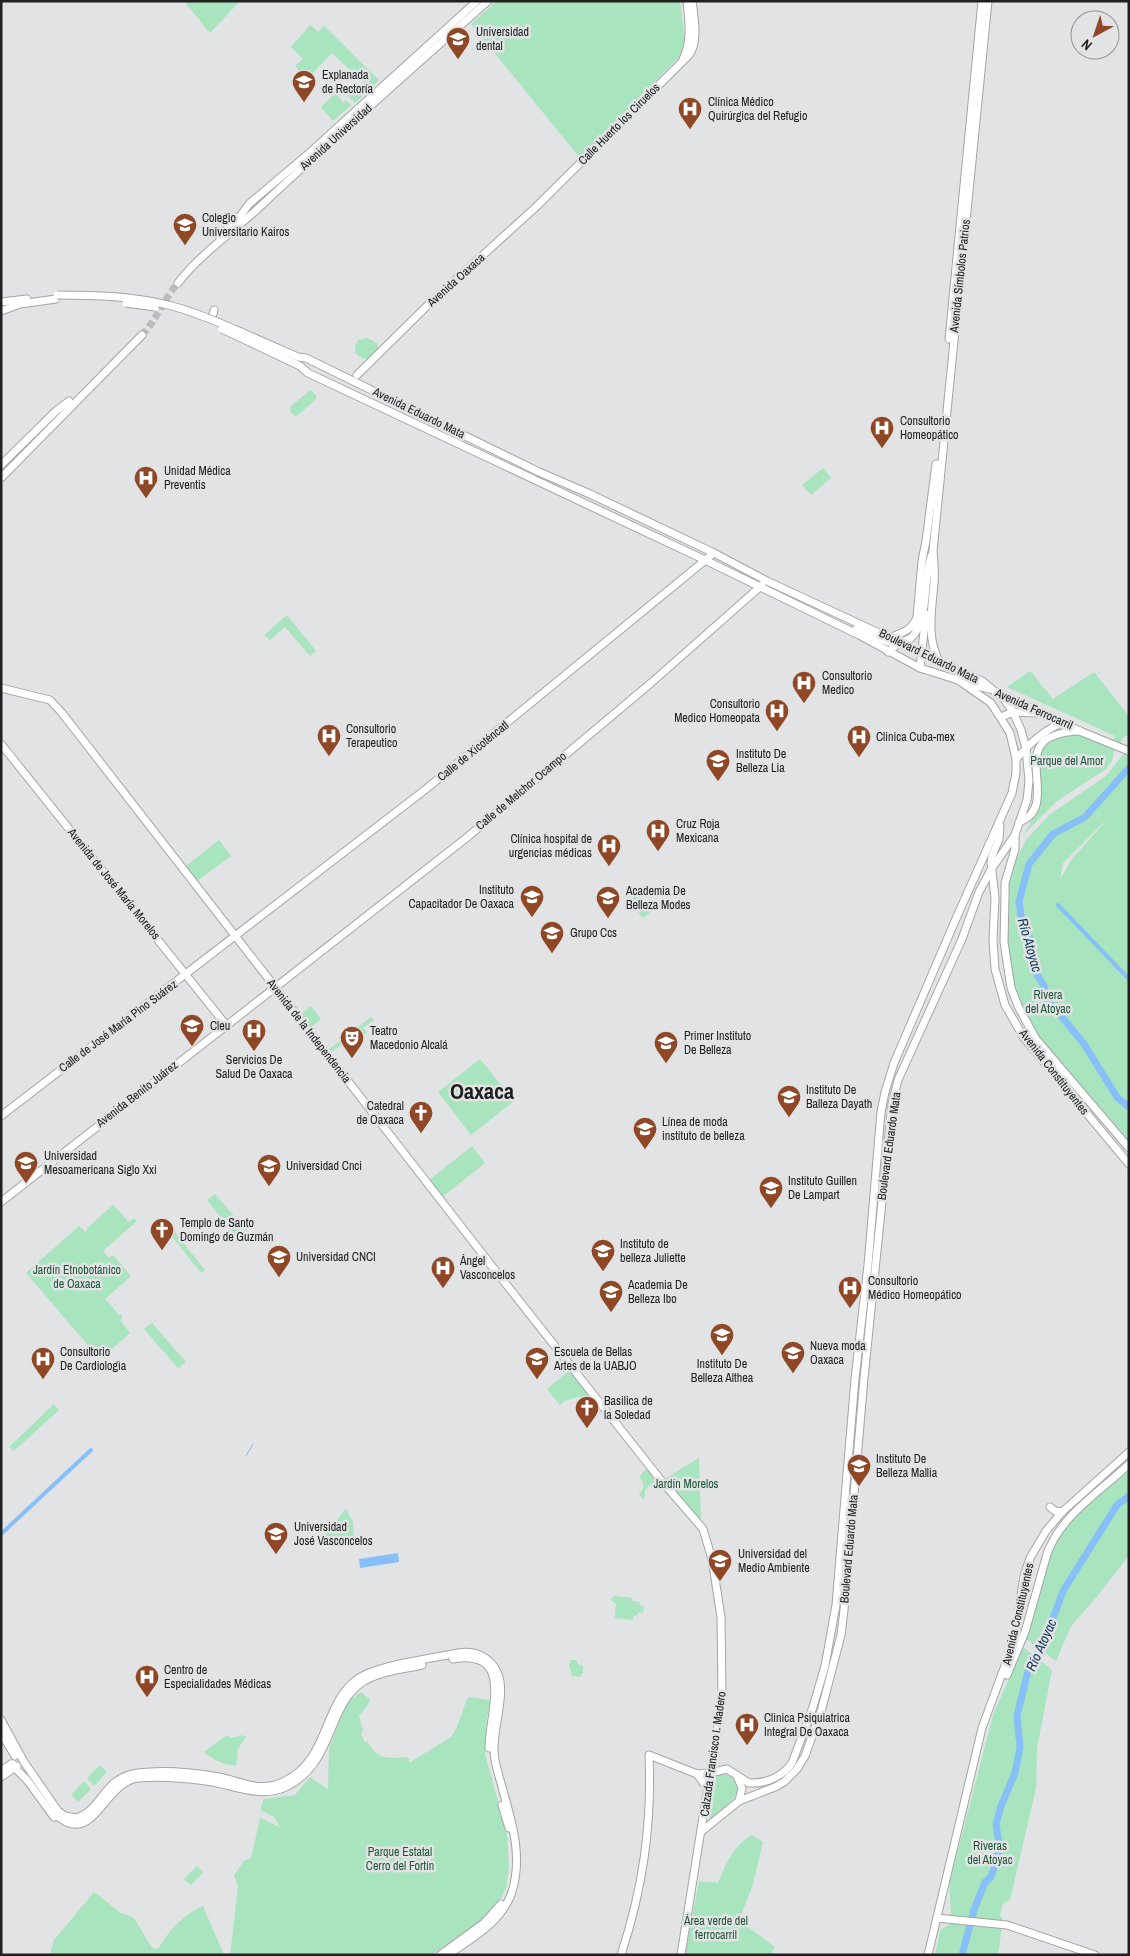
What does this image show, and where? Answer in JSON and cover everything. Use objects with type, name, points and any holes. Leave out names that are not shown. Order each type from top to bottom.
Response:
[{"type":"main road","name":"Avenida Universidad","points":[[477,1],[307,155],[249,204],[176,282],[348,124],[488,1]]},
{"type":"main road","points":[[687,1],[690,28],[687,54]]},
{"type":"main road","points":[[687,54],[692,51],[695,28],[692,1]]},
{"type":"main road","name":"Avenida Símbolos Patrios","points":[[926,541],[936,469],[982,1]]},
{"type":"main road","name":"Avenida Símbolos Patrios","points":[[933,551],[988,1]]},
{"type":"main road","name":"Calle Huerto los Ciruelos","points":[[556,187],[682,62],[687,54]]},
{"type":"main road","name":"Avenida Oaxaca","points":[[357,375],[556,187]]},
{"type":"main road","points":[[1,302],[57,297]]},
{"type":"main road","points":[[3,310],[20,304],[57,297]]},
{"type":"main road","name":"Avenida Eduardo Mata","points":[[57,297],[115,297],[156,303],[192,313],[298,357],[306,358],[539,472],[714,553],[767,581]]},
{"type":"main road","points":[[1,464],[59,413],[140,334]]},
{"type":"main road","name":"Avenida Eduardo Mata","points":[[240,334],[300,366],[308,373],[761,587]]},
{"type":"main road","points":[[1,478],[59,413]]},
{"type":"main road","points":[[429,429],[453,438],[458,431]]},
{"type":"main road","points":[[827,619],[846,624],[888,642],[901,642],[910,639],[919,625],[923,614],[926,574],[938,535]]},
{"type":"main road","points":[[920,668],[930,578],[926,541]]},
{"type":"main road","points":[[891,638],[909,630],[914,625],[917,617],[922,561],[926,541]]},
{"type":"main road","points":[[933,551],[934,580],[931,631],[934,650],[940,661]]},
{"type":"main road","name":"Calle de Xicoténcatl","points":[[236,937],[510,721],[714,553]]},
{"type":"main road","name":"Boulevard Eduardo Mata","points":[[702,1831],[740,1801],[784,1782],[797,1769],[805,1756],[822,1708],[841,1635],[880,1212],[892,1104],[898,1080],[962,939],[979,892],[992,868],[1015,835],[1028,792],[1026,748],[1013,712],[1004,699],[982,681],[767,581]]},
{"type":"main road","name":"Calle de Melchor Ocampo","points":[[275,988],[465,839],[644,690],[767,581]]},
{"type":"main road","name":"Boulevard Eduardo Mata","points":[[761,587],[920,668],[958,680],[991,703],[1001,717],[1010,733],[1016,762],[1012,793],[894,1063],[885,1092],[881,1112],[833,1624],[825,1666],[796,1756],[787,1770],[779,1776],[764,1782]]},
{"type":"main road","points":[[888,652],[901,642]]},
{"type":"main road","name":"Avenida Ferrocarril","points":[[958,680],[993,690],[1082,732],[1109,740]]},
{"type":"main road","name":"Avenida Ferrocarril","points":[[982,681],[1129,749]]},
{"type":"main road","name":"Avenida de la Independencia","points":[[1,688],[50,700],[94,753],[275,988],[660,1479]]},
{"type":"main road","points":[[1001,717],[1004,711],[1004,699]]},
{"type":"main road","points":[[1001,717],[1013,712],[1046,714]]},
{"type":"main road","points":[[1016,762],[1026,748],[1047,730],[1064,722],[1072,722]]},
{"type":"main road","points":[[1019,822],[1028,818],[1036,804],[1038,793],[1035,764],[1036,752],[1040,745],[1053,735],[1073,731],[1082,732]]},
{"type":"main road","name":"Avenida de José María Morelos","points":[[1,744],[226,1025]]},
{"type":"main road","points":[[1016,762],[1027,759]]},
{"type":"main road","name":"Avenida Constituyentes","points":[[1000,823],[999,838],[992,856],[995,888],[993,940],[995,969],[1006,1005],[1024,1038],[1129,1164]]},
{"type":"main road","name":"Avenida Constituyentes","points":[[1015,835],[1014,858],[1005,883],[1004,942],[1007,968],[1019,1008],[1036,1039],[1129,1148]]},
{"type":"main road","points":[[969,890],[979,892],[1005,883]]},
{"type":"main road","points":[[995,898],[999,894],[1005,896]]},
{"type":"main road","name":"Calle de José María Pino Suárez","points":[[1,1116],[236,937]]},
{"type":"main road","name":"Avenida Benito Juárez","points":[[1,1202],[275,988]]},
{"type":"main road","points":[[1093,1121],[1100,1115]]},
{"type":"main road","name":"Avenida Constituyentes","points":[[996,1692],[1014,1641],[1027,1567],[1034,1551],[1046,1531],[1062,1512],[1129,1452]]},
{"type":"main road","name":"Avenida Constituyentes","points":[[996,1692],[1008,1675],[1020,1645],[1046,1554],[1052,1542],[1079,1508],[1129,1464]]},
{"type":"main road","points":[[1114,1466],[1122,1471]]},
{"type":"main road","name":"Calzada Francisco I. Madero","points":[[660,1479],[703,1529],[712,1559],[721,1612],[722,1695],[714,1756],[681,1955]]},
{"type":"main road","points":[[1050,1507],[1055,1511],[1062,1512]]},
{"type":"main road","points":[[304,1771],[315,1754],[342,1696],[353,1683],[365,1674],[467,1652],[482,1656],[493,1665],[499,1675],[500,1686],[494,1744],[495,1760],[513,1825],[517,1848],[517,1872],[511,1894],[500,1914],[484,1930],[448,1955]]},
{"type":"main road","points":[[1,1733],[27,1780],[50,1814],[56,1820],[68,1826],[84,1823],[91,1819],[117,1787],[127,1780],[136,1778],[154,1777],[208,1781],[235,1789],[285,1787],[314,1764],[324,1748],[344,1702],[366,1680],[380,1674],[463,1658],[480,1660],[491,1670],[495,1678],[496,1687],[489,1738],[489,1753],[512,1846],[512,1873],[507,1892],[498,1909],[484,1923],[440,1955]]},
{"type":"main road","points":[[928,1955],[977,1749],[996,1692]]},
{"type":"main road","points":[[1,1720],[18,1763],[58,1811],[72,1818],[82,1817]]},
{"type":"main road","points":[[621,1955],[642,1876],[649,1832],[649,1755],[696,1774],[710,1773]]},
{"type":"main road","points":[[1,1770],[18,1763]]},
{"type":"main road","points":[[1,1777],[18,1763]]},
{"type":"main road","name":"Calzada Francisco I. Madero","points":[[710,1773],[727,1769],[737,1776]]},
{"type":"main road","points":[[77,1824],[113,1783],[127,1775],[151,1772],[212,1775],[251,1788]]},
{"type":"main road","points":[[696,1774],[708,1789]]},
{"type":"main road","points":[[737,1776],[749,1783],[764,1782]]},
{"type":"main road","points":[[737,1776],[742,1788],[740,1801]]},
{"type":"main road","points":[[764,1782],[761,1787],[766,1790]]},
{"type":"main road","points":[[937,1918],[952,1918],[1005,1925],[1096,1955]]},
{"type":"green space","points":[[184,1],[240,1],[210,33]]},
{"type":"green space","points":[[497,1],[680,1],[686,50],[580,158],[471,24]]},
{"type":"green space","points":[[310,25],[318,32],[324,26],[379,80],[370,89],[332,53],[307,79],[295,66],[303,59],[291,47]]},
{"type":"green space","points":[[360,85],[367,92],[355,103],[348,96]]},
{"type":"green space","points":[[336,93],[343,102],[346,100],[351,105],[333,121],[321,107]]},
{"type":"green space","points":[[367,338],[377,343],[379,353],[372,359],[364,359],[356,354],[355,346],[358,340]]},
{"type":"green space","points":[[310,390],[316,395],[316,399],[295,416],[290,411],[290,407]]},
{"type":"green space","points":[[823,468],[831,478],[811,495],[802,485]]},
{"type":"green space","points":[[287,615],[316,651],[310,656],[285,627],[270,640],[264,635]]},
{"type":"green space","name":"Parque del Amor","points":[[1030,671],[1053,699],[1094,672],[1129,716],[1129,735],[1125,736],[1114,751],[1112,761],[1106,769],[1057,801],[1023,835],[1033,819],[1036,808],[1037,750],[1052,737],[1079,733],[1096,739],[1109,747],[1115,736],[1007,687]]},
{"type":"green space","name":"Rivera del Atoyac","points":[[1129,747],[1129,1148],[1036,1039],[1019,1008],[1008,972],[1006,880],[1026,840],[1049,815],[1106,776]],"holes":[[[1112,814],[1072,859],[1060,879],[1063,863]]]},
{"type":"green space","points":[[219,840],[231,856],[197,881],[186,866]]},
{"type":"green space","points":[[636,890],[653,910],[643,918],[627,898]]},
{"type":"green space","points":[[311,1006],[321,1019],[310,1028],[300,1015]]},
{"type":"green space","points":[[371,1017],[374,1020],[363,1028],[367,1032],[344,1050],[341,1045],[330,1053],[328,1050]]},
{"type":"green space","points":[[480,1059],[514,1101],[471,1135],[438,1092]]},
{"type":"green space","points":[[472,1146],[485,1163],[441,1198],[428,1181]]},
{"type":"green space","points":[[215,1194],[250,1235],[241,1242],[207,1200]]},
{"type":"green space","name":"Jardín Etnobotánico de Oaxaca","points":[[113,1205],[129,1222],[134,1218],[137,1221],[103,1251],[109,1258],[113,1255],[131,1276],[105,1299],[119,1315],[121,1314],[123,1317],[120,1320],[130,1333],[100,1359],[26,1273],[79,1226],[85,1232]]},
{"type":"green space","points":[[174,1231],[205,1270],[201,1273],[170,1234]]},
{"type":"green space","points":[[152,1323],[186,1362],[178,1368],[144,1329]]},
{"type":"green space","points":[[570,1370],[597,1409],[593,1412],[580,1396],[565,1401],[560,1405],[547,1389]]},
{"type":"green space","points":[[54,1404],[59,1410],[14,1451],[9,1447]]},
{"type":"green space","name":"Jardín Morelos","points":[[699,1458],[701,1523],[663,1480]]},
{"type":"green space","points":[[1129,1464],[1129,1555],[1100,1593],[1071,1626],[1056,1661],[1025,1638],[1047,1554],[1079,1508]]},
{"type":"green space","points":[[647,1468],[656,1480],[645,1490],[644,1501],[639,1494],[644,1486],[639,1477]]},
{"type":"green space","points":[[346,1509],[353,1522],[354,1542],[320,1545],[322,1538]]},
{"type":"green space","points":[[614,1596],[632,1598],[632,1601],[639,1602],[641,1606],[644,1606],[643,1613],[638,1612],[638,1615],[633,1616],[633,1620],[615,1618],[616,1604],[611,1600]]},
{"type":"green space","name":"Riveras del Atoyac","points":[[1023,1647],[1052,1670],[1037,1748],[1036,1788],[1010,1900],[1003,1903],[1000,1916],[1003,1919],[998,1955],[935,1955],[940,1930],[950,1924],[950,1881],[993,1715]]},
{"type":"green space","points":[[571,1660],[576,1660],[578,1664],[583,1666],[583,1673],[580,1677],[572,1676],[569,1664]]},
{"type":"green space","name":"Parque Estatal Cerro del Fortín","points":[[361,1692],[370,1700],[366,1708],[359,1715],[363,1731],[361,1734],[365,1743],[367,1741],[375,1752],[383,1757],[406,1757],[409,1759],[409,1763],[451,1737],[468,1697],[490,1700],[486,1724],[485,1754],[507,1834],[509,1867],[506,1888],[499,1903],[483,1919],[431,1955],[230,1955],[238,1886],[234,1875],[244,1861],[251,1858],[260,1818],[280,1827],[274,1817],[260,1810],[264,1799],[295,1795],[310,1777],[328,1789],[329,1749],[344,1709],[349,1701]]},
{"type":"green space","points":[[227,1735],[231,1738],[243,1735],[246,1737],[237,1750],[236,1765],[219,1762],[204,1752]]},
{"type":"green space","points":[[100,1765],[107,1772],[94,1786],[87,1778]]},
{"type":"green space","points":[[720,1773],[734,1777],[739,1788],[730,1803],[709,1822],[717,1775]]},
{"type":"green space","points":[[84,1781],[91,1789],[78,1802],[71,1795]]},
{"type":"green space","name":"Área verde del ferrocarril","points":[[752,1835],[763,1842],[752,1887],[740,1918],[744,1924],[775,1947],[771,1955],[685,1955],[699,1881],[718,1883],[727,1862],[735,1850],[745,1839]]},
{"type":"green space","points":[[197,1866],[203,1872],[191,1885],[184,1879]]},
{"type":"green space","points":[[94,1892],[121,1913],[134,1918],[152,1948],[158,1949],[177,1924],[196,1909],[203,1906],[224,1955],[50,1955],[54,1940]]},
{"type":"water","points":[[398,1553],[399,1562],[360,1568],[359,1559]]},
{"type":"waterway","name":"Río Atoyac","points":[[1129,768],[1085,817],[1053,834],[1029,864],[1019,902],[1023,928],[1032,941],[1034,970],[1044,986],[1047,999],[1084,1044],[1117,1097],[1129,1107]]},
{"type":"waterway","points":[[1058,905],[1129,979]]},
{"type":"waterway","points":[[246,1456],[253,1444]]},
{"type":"waterway","points":[[1,1534],[91,1450]]},
{"type":"waterway","name":"Río Atoyac","points":[[962,1955],[974,1910],[985,1882],[991,1877],[997,1859],[999,1844],[996,1824],[1001,1806],[1015,1773],[1020,1747],[1017,1716],[1028,1671],[1044,1643],[1063,1591],[1117,1505],[1129,1496]]},
{"type":"tunnel","points":[[142,335],[178,283]]},
{"type":"place","name":"Universidad dental","points":[[458,60]]},
{"type":"place","name":"Explanada de Rectoría","points":[[304,103]]},
{"type":"place","name":"Clínica Médico Quirúrgica del Refugio","points":[[690,130]]},
{"type":"place","name":"Colegio Universitario Kairos","points":[[185,246]]},
{"type":"place","name":"Consultorio Homeopático","points":[[882,449]]},
{"type":"place","name":"Unidad Médica Preventis","points":[[146,499]]},
{"type":"place","name":"Consultorio Medico","points":[[804,704]]},
{"type":"place","name":"Consultorio Medico Homeopata","points":[[777,732]]},
{"type":"place","name":"Consultorio Terapeutico","points":[[329,757]]},
{"type":"place","name":"Clinica Cuba-mex","points":[[859,758]]},
{"type":"place","name":"Instituto De Belleza Lia","points":[[718,782]]},
{"type":"place","name":"Cruz Roja Mexicana","points":[[658,852]]},
{"type":"place","name":"Clínica hospital de urgencias médicas","points":[[609,867]]},
{"type":"place","name":"Instituto Capacitador De Oaxaca","points":[[532,918]]},
{"type":"place","name":"Academia De Belleza Modes","points":[[608,919]]},
{"type":"place","name":"Grupo Ccs","points":[[552,954]]},
{"type":"place","name":"Cleu","points":[[192,1047]]},
{"type":"place","name":"Servicios De Salud De Oaxaca","points":[[254,1052]]},
{"type":"place","name":"Teatro Macedonio Alcalá","points":[[352,1059]]},
{"type":"place","name":"Primer Instituto De Belleza","points":[[666,1064]]},
{"type":"place","name":"Instituto De Balleza Dayath","points":[[789,1118]]},
{"type":"place","name":"Catedral de Oaxaca","points":[[421,1134]]},
{"type":"place","name":"Línea de moda instituto de belleza","points":[[645,1150]]},
{"type":"place","name":"Universidad Mesoamericana Siglo Xxi","points":[[26,1184]]},
{"type":"place","name":"Universidad Cnci","points":[[269,1187]]},
{"type":"place","name":"Instituto Guillen De Lampart","points":[[771,1209]]},
{"type":"place","name":"Templo de Santo Domingo de Guzmán","points":[[162,1251]]},
{"type":"place","name":"Instituto de belleza Juliette","points":[[603,1272]]},
{"type":"place","name":"Universidad CNCI","points":[[279,1278]]},
{"type":"place","name":"Ángel Vasconcelos","points":[[443,1289]]},
{"type":"place","name":"Consultorio Médico Homeopático","points":[[850,1309]]},
{"type":"place","name":"Academia De Belleza Ibo","points":[[611,1313]]},
{"type":"place","name":"Instituto De Belleza Althea","points":[[722,1356]]},
{"type":"place","name":"Nueva moda Oaxaca","points":[[793,1374]]},
{"type":"place","name":"Consultorio De Cardiologìa","points":[[43,1380]]},
{"type":"place","name":"Escuela de Bellas Artes de la UABJO","points":[[537,1380]]},
{"type":"place","name":"Basilica de la Soledad","points":[[587,1429]]},
{"type":"place","name":"Instituto De Belleza Mallia","points":[[859,1487]]},
{"type":"place","name":"Universidad José Vasconcelos","points":[[276,1555]]},
{"type":"place","name":"Universidad del Medio Ambiente","points":[[720,1582]]},
{"type":"place","name":"Centro de Especialidades Médicas","points":[[147,1698]]},
{"type":"place","name":"Clinica Psiquiatrica Integral De Oaxaca","points":[[747,1746]]},
{"type":"district","name":"Oaxaca","points":[[482,1091]]}]
